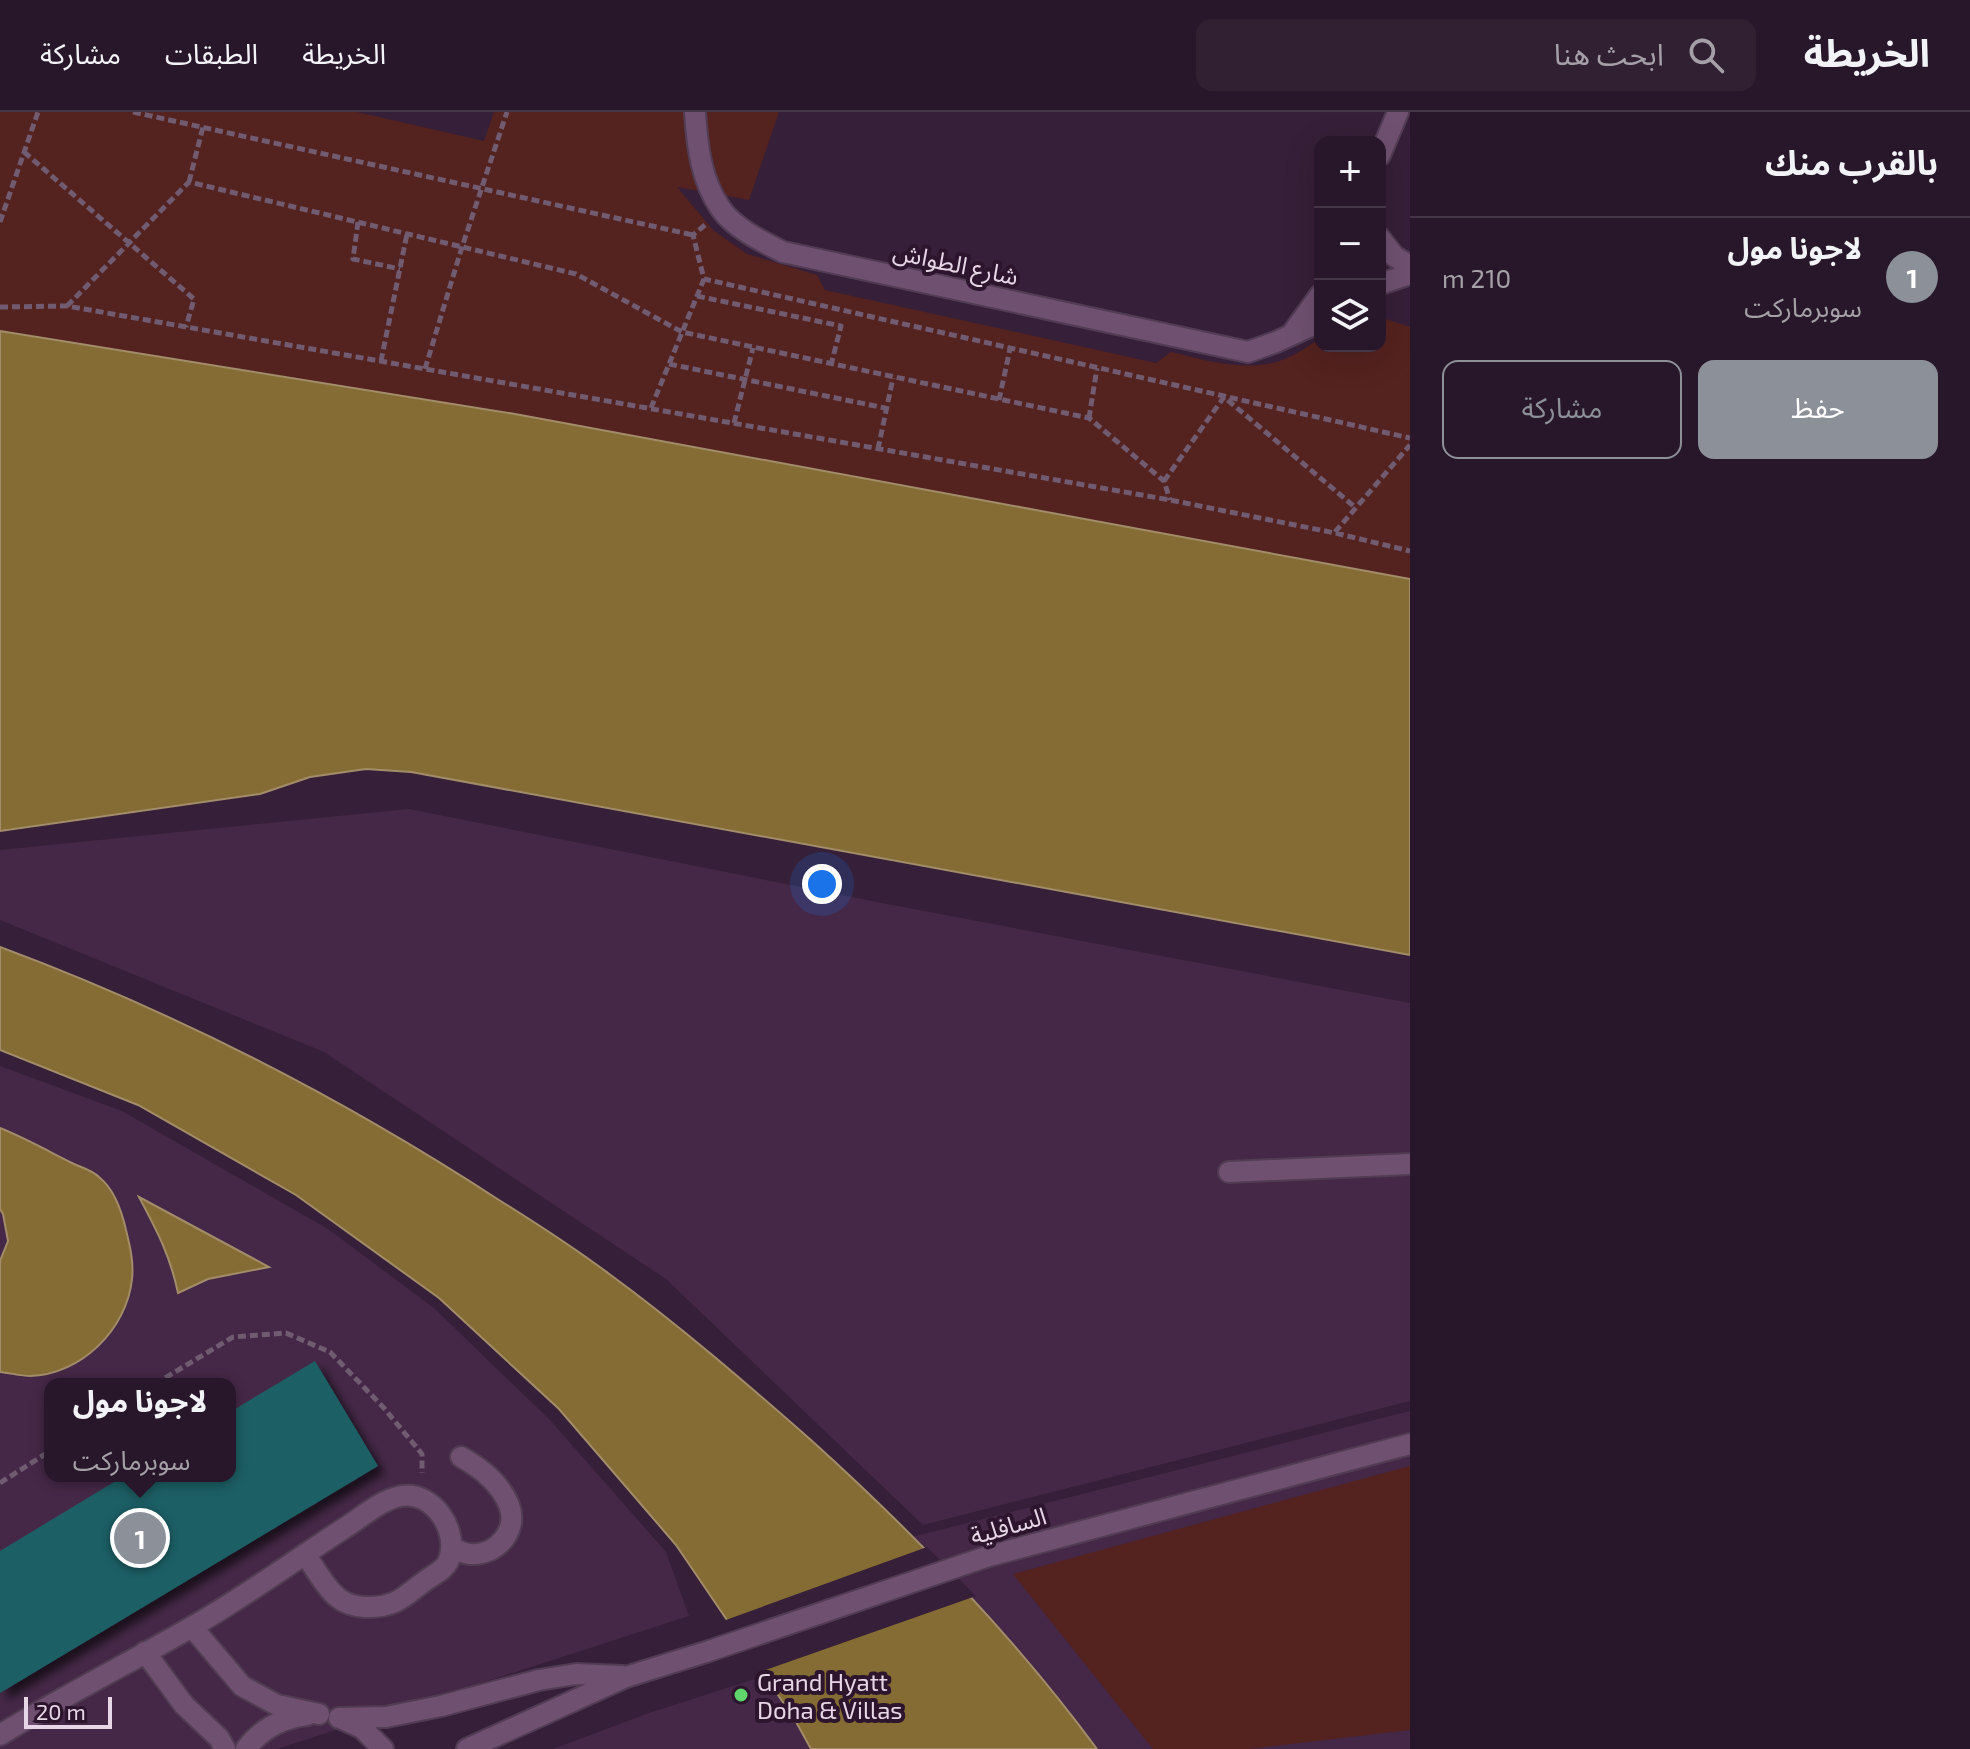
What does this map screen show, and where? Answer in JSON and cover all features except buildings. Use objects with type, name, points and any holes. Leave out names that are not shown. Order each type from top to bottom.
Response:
[{"type":"street","name":"شارع الطواش","points":[[695,112],[697,143],[705,179],[721,211],[751,236],[783,252],[1248,352],[1314,325]]},
{"type":"street","points":[[1386,141],[1398,112]]},
{"type":"street","points":[[1386,246],[1394,256],[1410,266]]},
{"type":"street","points":[[1386,282],[1410,274]]},
{"type":"street","points":[[1291,335],[1314,303]]},
{"type":"street","points":[[1229,1172],[1410,1164]]},
{"type":"street","name":"السافلية","points":[[467,1749],[626,1677],[989,1556],[1410,1444]]},
{"type":"street","points":[[452,1548],[469,1554],[488,1552],[503,1543],[511,1524],[510,1507],[498,1487],[482,1469],[461,1457]]},
{"type":"street","points":[[0,1735],[50,1704],[192,1627],[305,1554],[383,1504],[403,1496],[422,1498],[436,1509],[450,1529],[452,1548],[446,1566],[396,1602],[375,1607],[356,1606],[339,1599],[305,1554]]},
{"type":"street","points":[[192,1627],[242,1686],[277,1705],[329,1716],[362,1728],[383,1749]]},
{"type":"street","points":[[145,1652],[184,1705],[219,1738],[225,1749]]},
{"type":"street","name":"السافلية","points":[[329,1716],[386,1717],[576,1674],[626,1677]]},
{"type":"street","points":[[246,1749],[253,1739],[273,1725],[295,1717],[329,1716]]},
{"type":"path","points":[[0,222],[38,112]]},
{"type":"path","points":[[133,112],[693,235]]},
{"type":"path","points":[[425,369],[480,188],[507,112]]},
{"type":"path","points":[[67,306],[189,182],[203,127]]},
{"type":"path","points":[[24,152],[194,299],[186,327]]},
{"type":"path","points":[[189,182],[576,274],[682,332],[1089,418],[1164,481],[1170,500]]},
{"type":"path","points":[[693,235],[721,211]]},
{"type":"path","points":[[358,222],[353,259],[400,269]]},
{"type":"path","points":[[381,361],[407,234]]},
{"type":"path","points":[[651,408],[704,279],[693,235]]},
{"type":"path","points":[[704,279],[1410,438]]},
{"type":"path","points":[[697,296],[841,326],[831,365]]},
{"type":"path","points":[[0,307],[67,306],[1170,500],[1410,551]]},
{"type":"path","points":[[734,423],[753,348]]},
{"type":"path","points":[[999,400],[1010,349]]},
{"type":"path","points":[[669,364],[885,408]]},
{"type":"path","points":[[1089,418],[1097,368]]},
{"type":"path","points":[[878,449],[893,378]]},
{"type":"path","points":[[1164,481],[1224,397]]},
{"type":"path","points":[[1224,397],[1356,508]]},
{"type":"path","points":[[1335,533],[1410,445]]},
{"type":"path","points":[[165,1378],[233,1337],[286,1333],[330,1352],[383,1407],[422,1454],[422,1498]]},
{"type":"path","points":[[0,1483],[44,1455]]},
{"type":"shaded area","points":[[0,112],[357,112],[484,141],[494,112],[779,112],[749,200],[677,187],[714,231],[747,254],[817,275],[825,290],[1156,363],[1171,352],[1229,364],[1259,365],[1287,358],[1314,343],[1314,352],[1386,352],[1386,319],[1410,327],[1410,579],[988,501],[0,332]]},
{"type":"shaded area","points":[[0,331],[515,414],[1410,579],[1410,955],[411,772],[366,769],[310,777],[260,794],[0,831]]},
{"type":"shaded area","points":[[409,809],[1410,1003],[1410,1401],[923,1525],[666,1279],[324,1052],[0,920],[0,850]]},
{"type":"shaded area","points":[[0,947],[130,1000],[318,1092],[541,1226],[608,1273],[736,1375],[888,1512],[997,1626],[1097,1749],[811,1749],[795,1720],[676,1545],[559,1409],[439,1298],[296,1195],[138,1105],[0,1050]]},
{"type":"shaded area","points":[[0,1066],[122,1111],[328,1229],[434,1308],[550,1420],[666,1552],[689,1616],[277,1749],[0,1749]]},
{"type":"shaded area","points":[[0,1128],[99,1177],[117,1201],[130,1248],[132,1273],[128,1297],[111,1331],[83,1358],[49,1374],[30,1376],[0,1372],[0,1261],[8,1241],[0,1209]]},
{"type":"shaded area","points":[[139,1197],[269,1267],[208,1279],[178,1293],[167,1255]]},
{"type":"shaded area","points":[[1410,1411],[1410,1749],[1097,1749],[1065,1705],[988,1614],[912,1537]]},
{"type":"shaded area","points":[[1410,1466],[1410,1730],[1248,1749],[1153,1749],[1013,1574]]},
{"type":"shaded area","name":"Grand Hyatt Doha & Villas","points":[[764,1676],[811,1749],[553,1749],[646,1714]]},
{"type":"pier","points":[[927,1547],[976,1596],[757,1673],[723,1621]]},
{"type":"place","name":"لاجونا مول","points":[[140,1538]]},
{"type":"place","name":"Grand Hyatt Doha & Villas","points":[[741,1695]]}]
